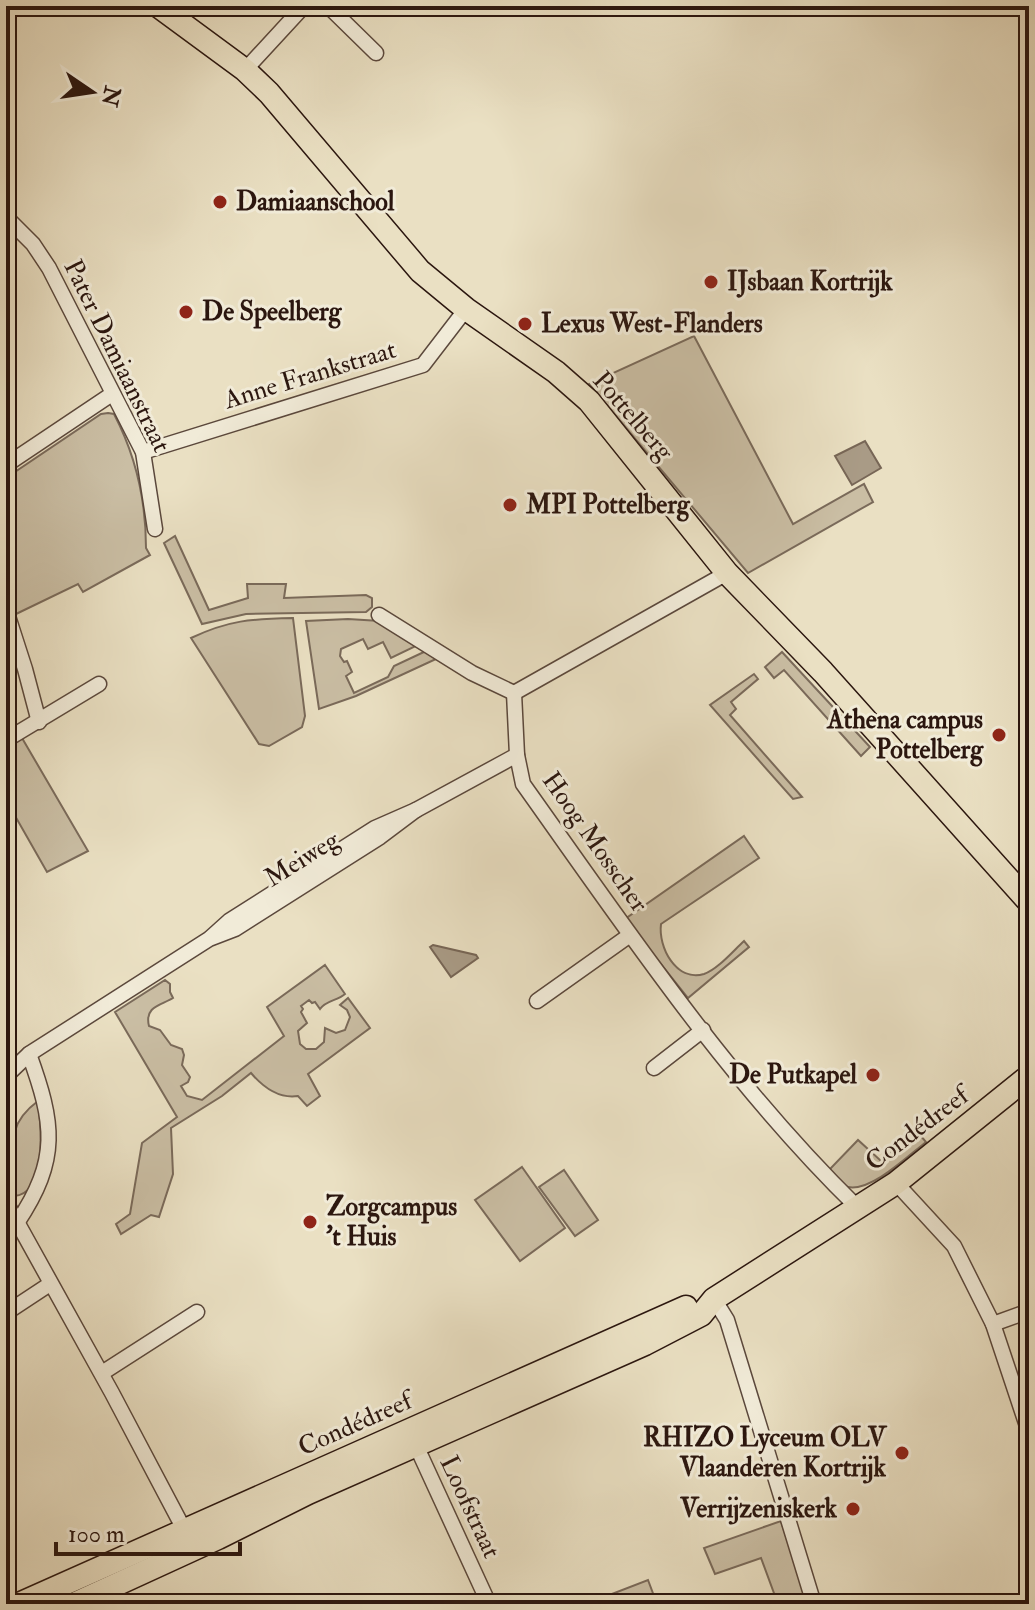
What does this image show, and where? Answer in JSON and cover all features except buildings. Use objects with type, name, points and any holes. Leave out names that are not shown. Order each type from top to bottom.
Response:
[{"type":"main road","name":"Pottelberg","points":[[158,6],[245,70],[306,136],[420,271],[466,309],[556,372],[589,401],[727,573],[823,672],[1029,902]]},
{"type":"main road","name":"Condédreef","points":[[19,1604],[296,1499],[414,1439],[645,1344],[701,1315],[714,1299],[896,1183],[1029,1076]]},
{"type":"main road","name":"Condédreef","points":[[74,1604],[190,1539]]},
{"type":"street","points":[[245,70],[304,6]]},
{"type":"street","points":[[328,6],[376,53]]},
{"type":"street","name":"Pater Damiaanstraat","points":[[6,217],[33,244],[49,268],[143,452],[155,529]]},
{"type":"street","name":"Anne Frankstraat","points":[[143,452],[423,365],[466,309]]},
{"type":"street","points":[[6,465],[112,394]]},
{"type":"street","points":[[379,615],[472,673],[514,693],[727,573]]},
{"type":"street","points":[[6,610],[39,722]]},
{"type":"street","points":[[6,740],[99,684]]},
{"type":"street","name":"Hoog Mosscher","points":[[514,693],[517,755],[523,784],[630,935],[737,1076],[828,1179],[857,1207]]},
{"type":"street","name":"Meiweg","points":[[6,1076],[29,1054],[209,939],[235,929],[380,837],[416,810],[517,755]]},
{"type":"street","name":"Hoog Mosscher","points":[[537,1001],[630,935]]},
{"type":"street","points":[[654,1068],[703,1030]]},
{"type":"street","points":[[17,1223],[43,1177],[49,1148],[46,1101],[29,1054]]},
{"type":"street","points":[[896,1183],[954,1246],[993,1324],[1029,1432]]},
{"type":"street","points":[[6,1202],[190,1539]]},
{"type":"street","points":[[6,1313],[50,1284]]},
{"type":"street","points":[[714,1299],[727,1320],[814,1604]]},
{"type":"street","points":[[993,1324],[1029,1311]]},
{"type":"street","points":[[102,1373],[197,1312]]},
{"type":"street","name":"Loofstraat","points":[[414,1439],[489,1604]]},
{"type":"shaded area","points":[[694,336],[793,524],[864,484],[873,502],[748,573],[589,384]]},
{"type":"shaded area","points":[[101,414],[114,414],[134,462],[142,496],[146,548],[150,555],[83,592],[78,584],[16,614],[6,584],[6,478]]},
{"type":"shaded area","points":[[865,441],[881,468],[852,485],[835,456]]},
{"type":"shaded area","points":[[175,536],[209,610],[248,598],[247,584],[286,584],[284,598],[366,595],[372,598],[372,607],[366,612],[246,614],[202,624],[164,543]]},
{"type":"shaded area","points":[[293,618],[305,716],[302,727],[269,746],[259,744],[191,638],[240,622]]},
{"type":"shaded area","points":[[306,621],[380,621],[420,644],[391,658],[383,642],[368,649],[363,639],[341,649],[340,656],[344,662],[347,661],[352,672],[346,676],[354,693],[388,677],[394,666],[426,651],[436,659],[356,696],[319,709]]},
{"type":"shaded area","points":[[782,652],[870,747],[861,756],[784,670],[774,678],[765,667]]},
{"type":"shaded area","points":[[754,674],[758,679],[731,702],[736,709],[730,715],[802,797],[793,799],[710,705]]},
{"type":"shaded area","points":[[22,738],[88,851],[47,872],[6,800],[6,747]]},
{"type":"shaded area","points":[[744,836],[759,858],[661,924],[666,952],[677,968],[685,973],[709,972],[744,941],[749,947],[688,998],[625,919]]},
{"type":"shaded area","points":[[433,945],[478,958],[451,977],[430,947]]},
{"type":"shaded area","points":[[325,965],[345,994],[320,1009],[309,1000],[301,1006],[307,1023],[298,1031],[300,1044],[306,1049],[316,1049],[324,1042],[325,1028],[336,1033],[345,1030],[350,1017],[340,1005],[348,998],[370,1028],[308,1074],[320,1096],[307,1106],[298,1096],[284,1096],[272,1091],[251,1073],[222,1096],[171,1128],[173,1174],[159,1217],[151,1215],[121,1234],[116,1224],[130,1214],[142,1143],[177,1117],[115,1012],[165,980],[170,984],[173,998],[151,1010],[149,1026],[160,1030],[171,1045],[182,1049],[182,1065],[190,1077],[181,1086],[187,1096],[202,1100],[284,1036],[267,1007]]},
{"type":"shaded area","points":[[38,1101],[41,1141],[37,1171],[33,1184],[25,1192],[14,1196],[14,1133],[26,1111]]},
{"type":"shaded area","points":[[916,1130],[926,1142],[878,1179],[848,1187],[829,1170],[858,1140],[881,1161]]},
{"type":"shaded area","points":[[522,1167],[565,1228],[520,1261],[475,1200]]},
{"type":"shaded area","points":[[564,1170],[598,1220],[575,1236],[539,1187]]},
{"type":"shaded area","points":[[781,1521],[808,1604],[778,1604],[761,1558],[715,1574],[704,1548]]},
{"type":"shaded area","points":[[648,1580],[657,1604],[586,1604]]},
{"type":"place","name":"Damiaanschool","points":[[220,202]]},
{"type":"place","name":"IJsbaan Kortrijk","points":[[711,282]]},
{"type":"place","name":"De Speelberg","points":[[186,312]]},
{"type":"place","name":"Lexus West-Flanders","points":[[525,324]]},
{"type":"place","name":"MPI Pottelberg","points":[[510,505]]},
{"type":"place","name":"Athena campus Pottelberg","points":[[999,735]]},
{"type":"place","name":"De Putkapel","points":[[873,1075]]},
{"type":"place","name":"Zorgcampus 't Huis","points":[[310,1222]]},
{"type":"place","name":"RHIZO Lyceum OLV Vlaanderen Kortrijk","points":[[902,1453]]},
{"type":"place","name":"Verrijzeniskerk","points":[[853,1509]]}]
